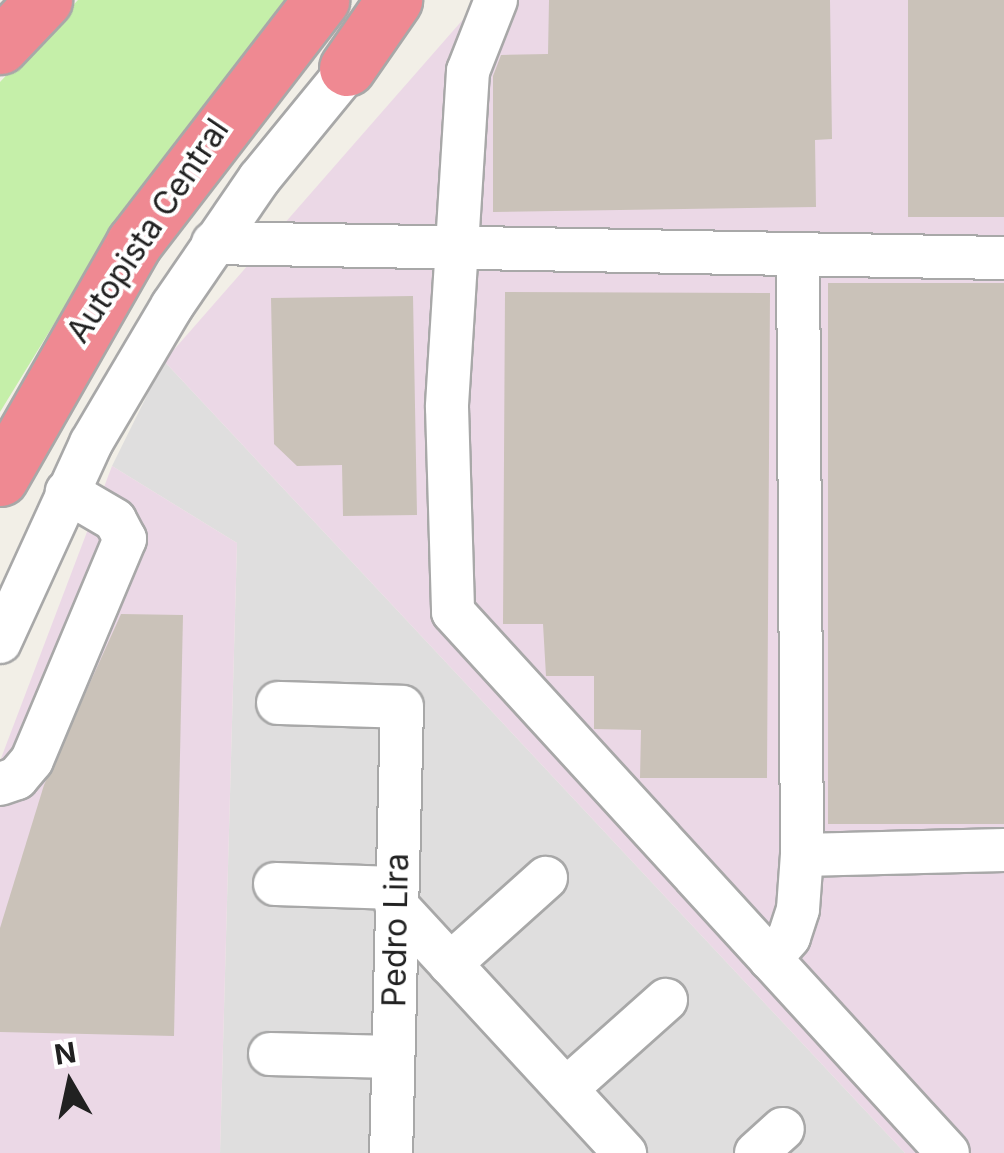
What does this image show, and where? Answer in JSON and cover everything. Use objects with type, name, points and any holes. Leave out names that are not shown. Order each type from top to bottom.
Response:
[{"type":"highway","points":[[0,46],[44,0]]},
{"type":"highway","name":"Autopista Central","points":[[0,478],[134,243],[231,108],[320,0]]},
{"type":"highway","points":[[347,68],[394,0]]},
{"type":"street","points":[[0,642],[67,492],[133,370],[213,243],[347,68],[412,0]]},
{"type":"street","points":[[496,0],[468,71],[448,407],[453,612],[948,1153]]},
{"type":"street","points":[[213,243],[1004,258]]},
{"type":"street","points":[[770,958],[789,937],[798,909],[802,854],[798,254]]},
{"type":"street","points":[[0,784],[17,778],[32,760],[124,539],[115,520],[67,492]]},
{"type":"street","name":"Pedro Lira","points":[[278,703],[402,707],[391,1153]]},
{"type":"street","points":[[802,854],[1004,850]]},
{"type":"street","points":[[450,964],[546,878]]},
{"type":"street","points":[[276,884],[396,897],[450,964],[625,1153]]},
{"type":"street","points":[[566,1089],[666,1000]]},
{"type":"street","points":[[270,1054],[393,1057]]},
{"type":"shaded area","points":[[480,0],[1004,0],[1004,1153],[905,1153],[164,361]]},
{"type":"shaded area","points":[[164,361],[905,1153],[220,1153],[237,543],[112,466]]},
{"type":"shaded area","points":[[112,466],[237,543],[220,1153],[0,1153],[0,761]]},
{"type":"green space","points":[[78,0],[289,0],[114,226],[0,412],[0,82]]},
{"type":"building","points":[[549,0],[830,0],[832,139],[815,140],[816,207],[493,212],[493,76],[501,55],[548,54]]},
{"type":"building","points":[[908,0],[1004,0],[1004,217],[908,217]]},
{"type":"building","points":[[828,283],[1004,283],[1004,824],[828,824]]},
{"type":"building","points":[[505,292],[770,293],[767,778],[640,778],[641,730],[594,729],[594,676],[546,676],[543,624],[503,624]]},
{"type":"building","points":[[413,296],[417,515],[343,516],[342,465],[297,466],[274,444],[271,298]]},
{"type":"building","points":[[121,614],[183,615],[174,1036],[0,1032],[0,928],[44,785]]}]
